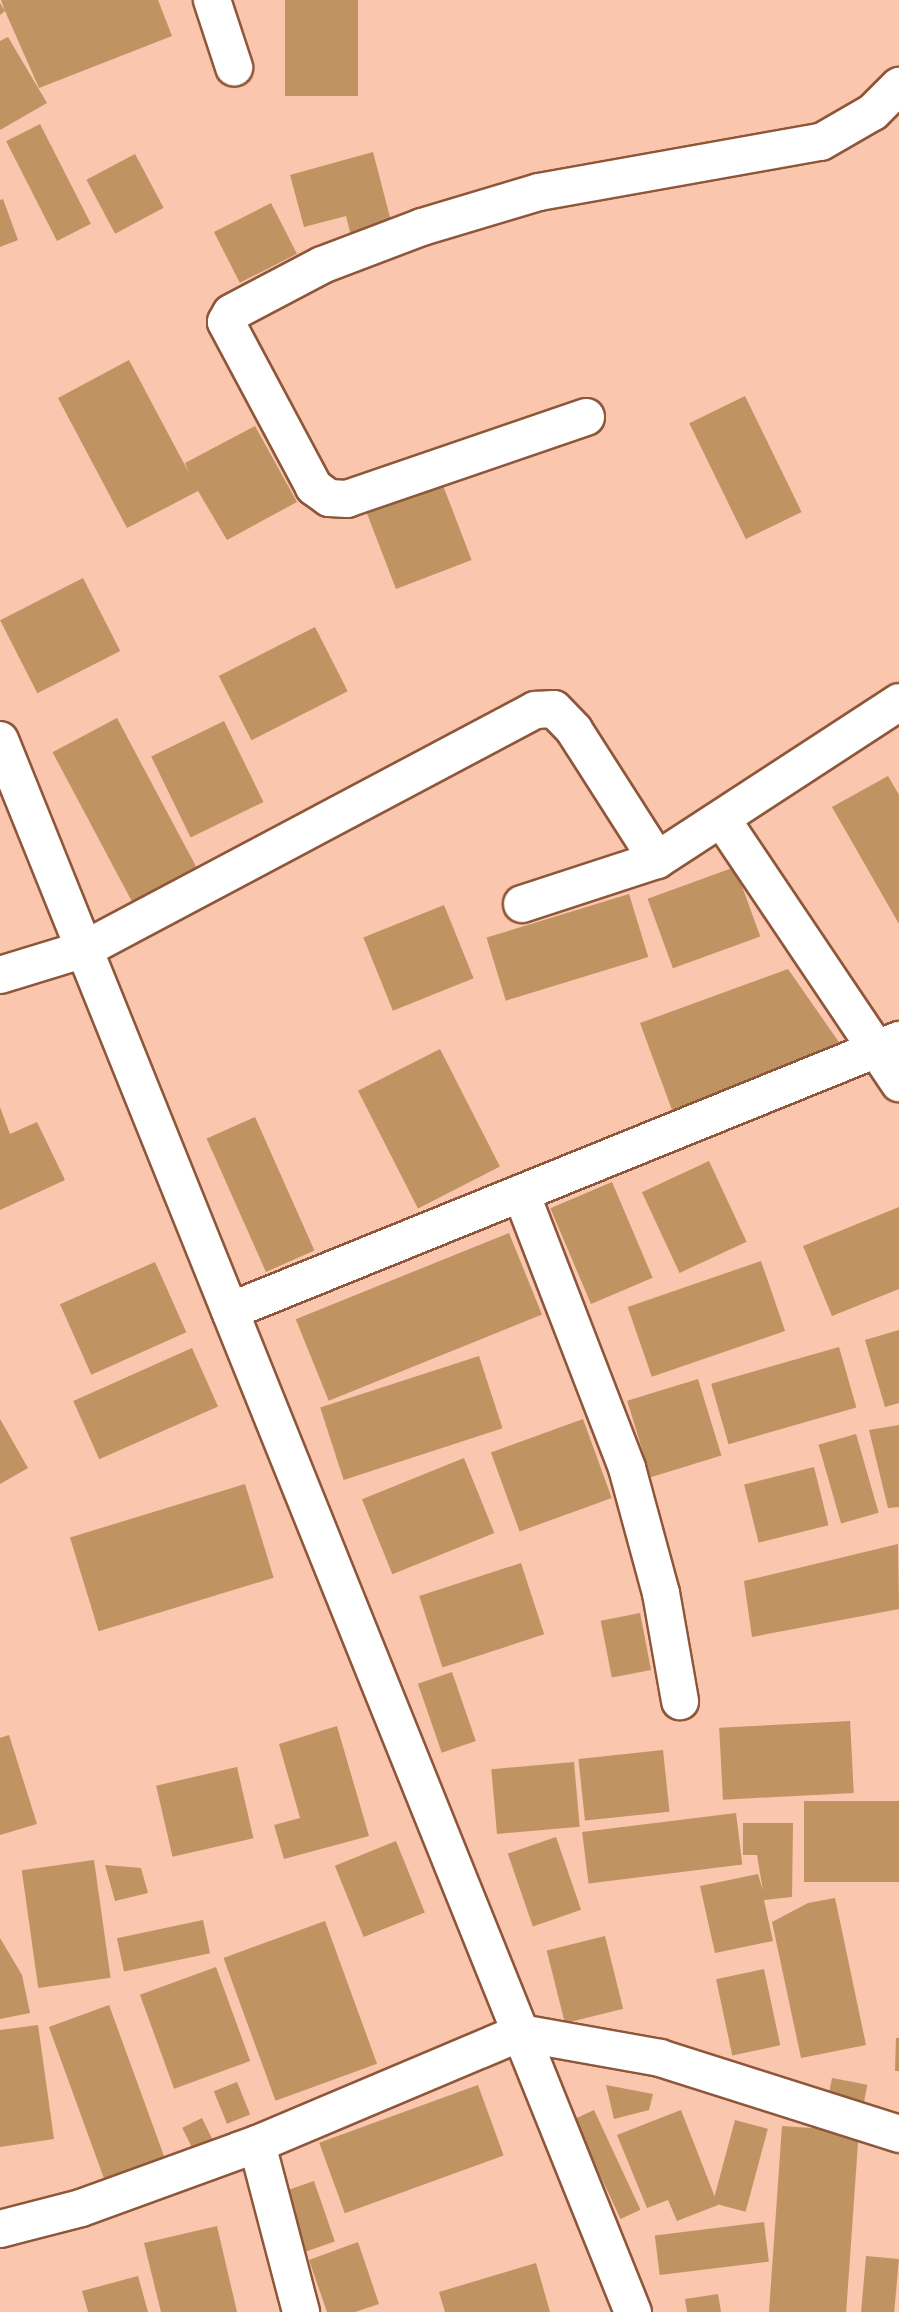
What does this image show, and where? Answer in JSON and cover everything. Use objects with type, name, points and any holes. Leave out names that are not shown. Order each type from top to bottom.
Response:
[{"type":"street","points":[[212,0],[234,67]]},
{"type":"street","points":[[586,417],[347,499],[329,498],[314,487],[226,322],[231,313],[322,265],[422,227],[539,192],[821,142],[873,112],[899,86]]},
{"type":"street","points":[[522,904],[657,860],[723,821],[899,702]]},
{"type":"street","points":[[0,975],[85,949],[535,710],[554,709],[574,730],[657,860]]},
{"type":"street","points":[[0,740],[633,2312]]},
{"type":"street","points":[[723,821],[889,1045],[899,1083]]},
{"type":"street","points":[[230,1311],[889,1045]]},
{"type":"street","points":[[521,1193],[627,1468],[661,1593],[680,1701]]},
{"type":"street","points":[[0,2229],[81,2208],[257,2144],[520,2033],[660,2058],[899,2134]]},
{"type":"street","points":[[257,2144],[301,2312]]},
{"type":"building","points":[[1,0],[158,0],[172,36],[39,88]]},
{"type":"building","points":[[285,0],[358,0],[358,96],[285,96]]},
{"type":"building","points":[[8,37],[47,103],[0,130],[0,41]]},
{"type":"building","points":[[40,124],[91,224],[57,241],[6,141]]},
{"type":"building","points":[[373,152],[392,225],[351,236],[346,216],[304,227],[290,175]]},
{"type":"building","points":[[135,154],[164,208],[115,234],[86,180]]},
{"type":"building","points":[[3,199],[18,240],[0,247],[0,200]]},
{"type":"building","points":[[271,203],[297,254],[240,283],[214,232]]},
{"type":"building","points":[[129,360],[189,473],[185,463],[255,426],[297,502],[227,540],[198,491],[127,528],[58,398]]},
{"type":"building","points":[[745,396],[802,512],[746,539],[689,423]]},
{"type":"building","points":[[439,475],[472,560],[396,589],[363,504]]},
{"type":"building","points":[[83,578],[120,651],[37,693],[0,620]]},
{"type":"building","points":[[315,627],[348,691],[251,740],[219,676]]},
{"type":"building","points":[[117,718],[197,868],[132,902],[53,752]]},
{"type":"building","points":[[224,721],[263,802],[191,837],[151,757]]},
{"type":"building","points":[[888,776],[899,795],[899,924],[832,807]]},
{"type":"building","points":[[735,867],[760,937],[673,968],[648,899]]},
{"type":"building","points":[[629,894],[648,957],[506,1001],[487,938]]},
{"type":"building","points":[[444,905],[474,978],[393,1011],[363,938]]},
{"type":"building","points":[[788,969],[843,1048],[672,1110],[640,1023]]},
{"type":"building","points":[[440,1049],[500,1167],[418,1208],[358,1091]]},
{"type":"building","points":[[0,1107],[10,1134],[37,1122],[65,1180],[0,1210]]},
{"type":"building","points":[[255,1117],[314,1250],[266,1272],[207,1139]]},
{"type":"building","points":[[709,1161],[747,1242],[680,1273],[642,1192]]},
{"type":"building","points":[[612,1182],[653,1278],[591,1304],[550,1208]]},
{"type":"building","points":[[899,1207],[899,1289],[832,1316],[803,1246]]},
{"type":"building","points":[[509,1233],[542,1315],[329,1401],[296,1319]]},
{"type":"building","points":[[761,1261],[785,1331],[652,1377],[628,1307]]},
{"type":"building","points":[[155,1262],[186,1332],[91,1375],[60,1304]]},
{"type":"building","points":[[899,1330],[899,1403],[885,1407],[865,1340]]},
{"type":"building","points":[[839,1347],[856,1408],[729,1444],[711,1384]]},
{"type":"building","points":[[192,1348],[218,1406],[99,1459],[73,1401]]},
{"type":"building","points":[[479,1356],[502,1428],[344,1480],[320,1408]]},
{"type":"building","points":[[698,1379],[721,1456],[651,1477],[627,1401]]},
{"type":"building","points":[[0,1419],[28,1468],[0,1484]]},
{"type":"building","points":[[583,1419],[612,1498],[520,1531],[491,1453]]},
{"type":"building","points":[[899,1425],[899,1507],[888,1508],[869,1430]]},
{"type":"building","points":[[856,1434],[879,1513],[841,1524],[819,1445]]},
{"type":"building","points":[[464,1458],[494,1533],[392,1574],[362,1499]]},
{"type":"building","points":[[814,1467],[829,1525],[759,1543],[744,1484]]},
{"type":"building","points":[[245,1484],[274,1578],[99,1631],[70,1538]]},
{"type":"building","points":[[898,1544],[899,1609],[752,1637],[744,1581]]},
{"type":"building","points":[[521,1563],[544,1634],[442,1667],[419,1596]]},
{"type":"building","points":[[640,1613],[651,1670],[612,1678],[601,1621]]},
{"type":"building","points":[[452,1672],[476,1741],[442,1753],[418,1684]]},
{"type":"building","points":[[850,1721],[854,1793],[723,1800],[719,1728]]},
{"type":"building","points":[[337,1726],[369,1836],[284,1859],[274,1825],[300,1818],[279,1744]]},
{"type":"building","points":[[9,1735],[37,1824],[0,1835],[0,1738]]},
{"type":"building","points":[[663,1750],[669,1812],[585,1821],[578,1759]]},
{"type":"building","points":[[574,1762],[580,1827],[497,1834],[491,1769]]},
{"type":"building","points":[[237,1767],[253,1838],[173,1857],[156,1786]]},
{"type":"building","points":[[804,1801],[899,1801],[899,1882],[804,1882]]},
{"type":"building","points":[[736,1813],[742,1865],[588,1884],[582,1832]]},
{"type":"building","points":[[743,1823],[793,1823],[792,1897],[764,1900],[773,1941],[715,1953],[700,1886],[758,1874],[763,1891],[757,1855],[743,1855]]},
{"type":"building","points":[[556,1837],[581,1910],[533,1926],[508,1854]]},
{"type":"building","points":[[396,1841],[425,1912],[364,1937],[335,1866]]},
{"type":"building","points":[[94,1860],[111,1978],[38,1988],[22,1870]]},
{"type":"building","points":[[105,1865],[141,1868],[148,1893],[115,1901]]},
{"type":"building","points":[[835,1898],[866,2045],[801,2058],[772,1922],[808,1903]]},
{"type":"building","points":[[203,1920],[210,1953],[124,1972],[117,1938]]},
{"type":"building","points":[[325,1921],[377,2064],[276,2101],[224,1958]]},
{"type":"building","points":[[605,1936],[623,2009],[565,2023],[547,1951]]},
{"type":"building","points":[[0,1938],[22,1975],[30,2013],[0,2019]]},
{"type":"building","points":[[216,1967],[250,2061],[174,2089],[140,1995]]},
{"type":"building","points":[[764,1969],[780,2045],[732,2055],[716,1979]]},
{"type":"building","points":[[109,2005],[168,2168],[108,2189],[49,2027]]},
{"type":"building","points":[[38,2025],[54,2139],[0,2147],[0,2030]]},
{"type":"building","points":[[896,2038],[899,2038],[899,2071],[895,2071]]},
{"type":"building","points":[[832,2078],[867,2085],[864,2104],[828,2097]]},
{"type":"building","points":[[237,2082],[250,2114],[227,2124],[214,2091]]},
{"type":"building","points":[[478,2085],[504,2155],[345,2213],[319,2143]]},
{"type":"building","points":[[606,2085],[653,2094],[649,2110],[614,2119]]},
{"type":"building","points":[[594,2110],[640,2210],[621,2219],[574,2119]]},
{"type":"building","points":[[681,2110],[718,2205],[677,2221],[668,2200],[647,2208],[617,2135]]},
{"type":"building","points":[[202,2118],[213,2140],[193,2150],[182,2128]]},
{"type":"building","points":[[735,2120],[768,2129],[746,2212],[713,2203]]},
{"type":"building","points":[[782,2126],[859,2131],[846,2312],[769,2312]]},
{"type":"building","points":[[314,2181],[335,2242],[305,2252],[284,2191]]},
{"type":"building","points":[[764,2222],[769,2262],[660,2275],[655,2235]]},
{"type":"building","points":[[217,2226],[237,2312],[161,2312],[144,2243]]},
{"type":"building","points":[[358,2242],[379,2304],[355,2312],[327,2312],[309,2260]]},
{"type":"building","points":[[866,2256],[899,2259],[894,2312],[861,2312]]},
{"type":"building","points":[[536,2263],[550,2312],[445,2312],[439,2292]]},
{"type":"building","points":[[138,2276],[148,2312],[88,2312],[82,2291]]},
{"type":"building","points":[[718,2294],[721,2312],[687,2312],[685,2299]]}]
